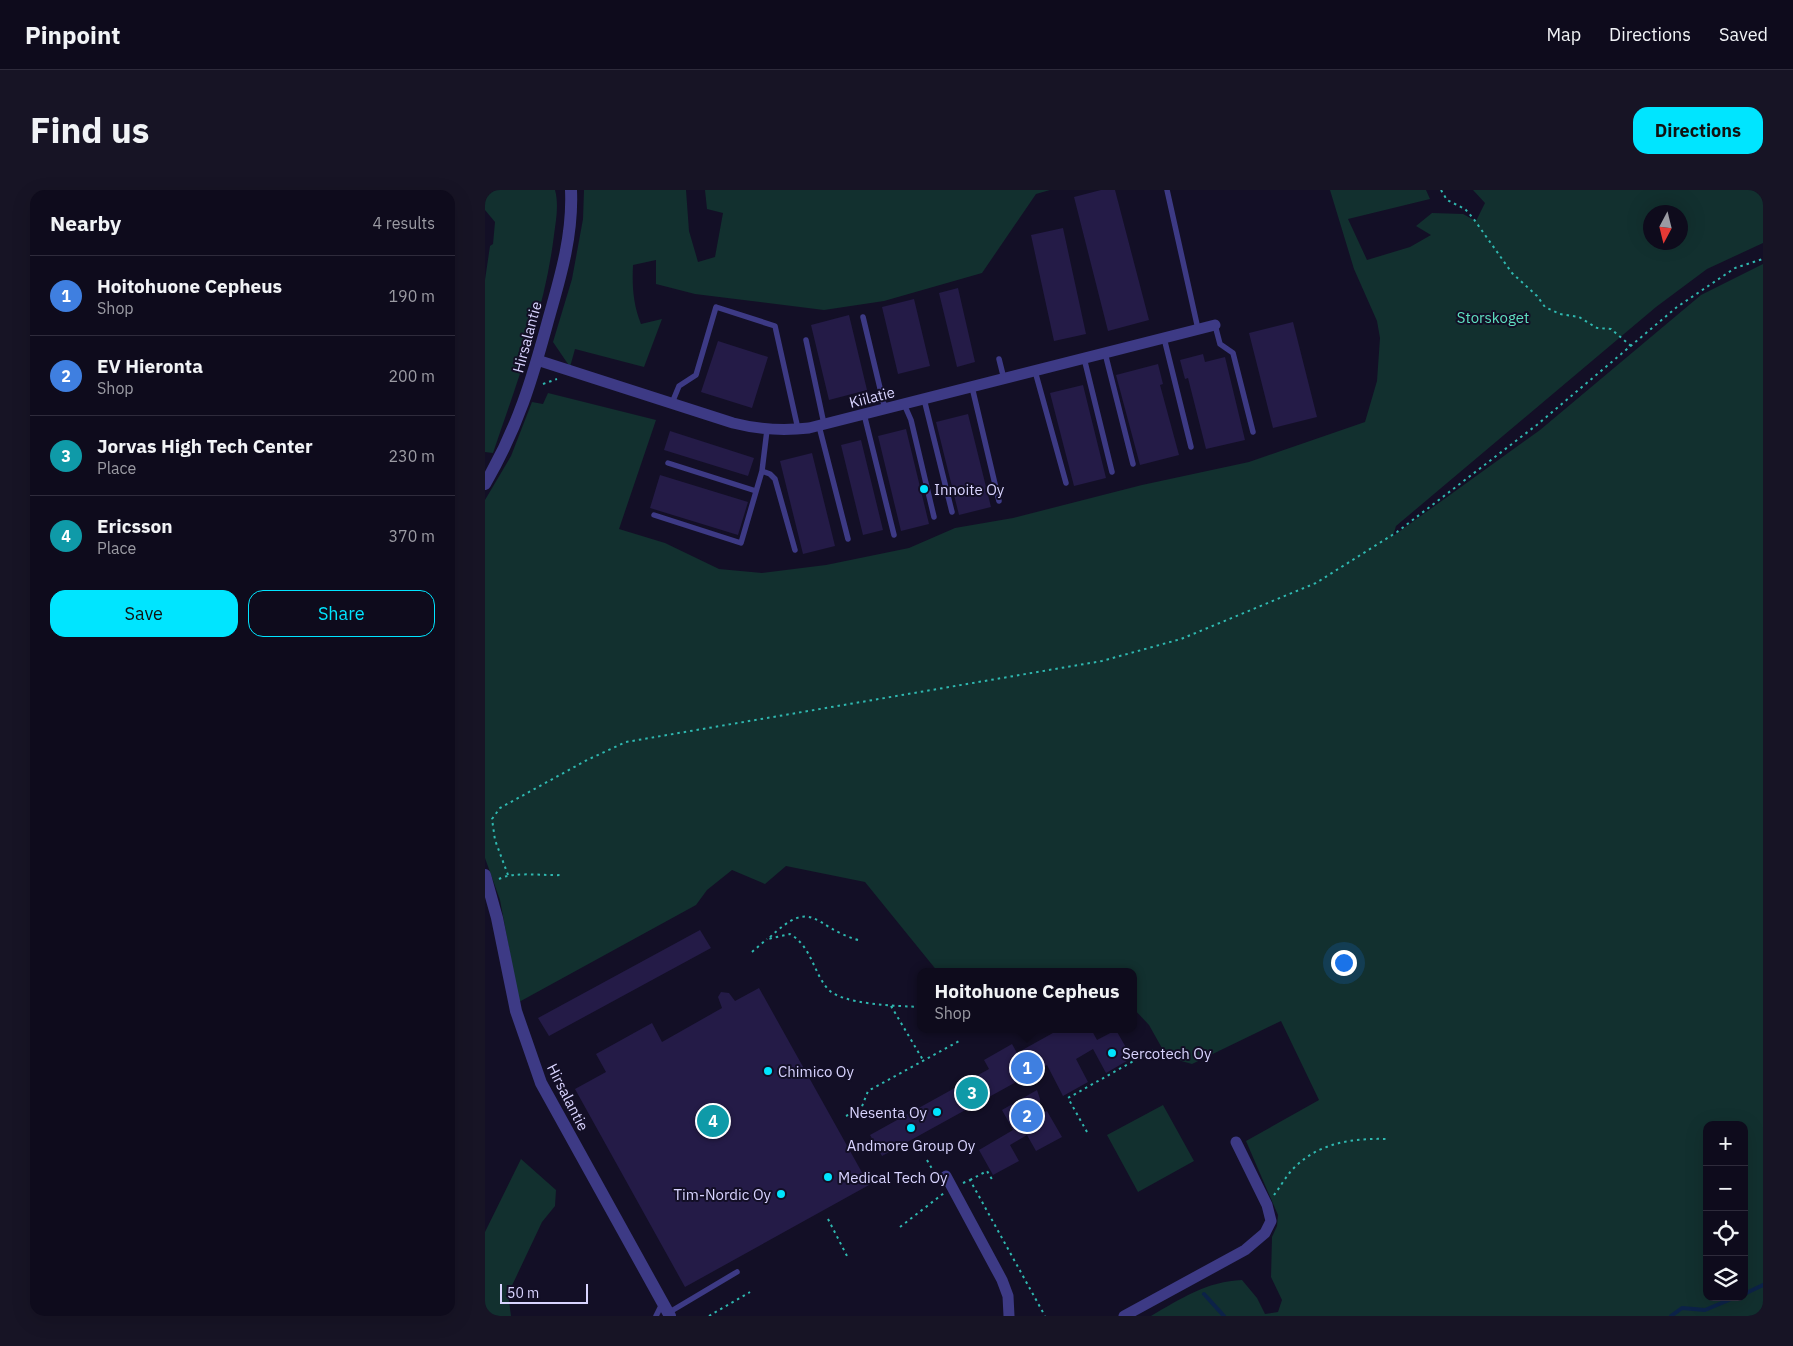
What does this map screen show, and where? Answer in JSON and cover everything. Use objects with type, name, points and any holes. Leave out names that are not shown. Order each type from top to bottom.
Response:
[{"type":"street","name":"Hirsalantie","points":[[485,484],[513,434],[528,393],[568,243],[571,226],[571,190]]},
{"type":"street","name":"Kiilatie","points":[[537,360],[733,423],[767,430],[798,429],[822,425],[1215,325]]},
{"type":"street","name":"Hirsalantie","points":[[487,880],[516,1011],[541,1083],[664,1312]]},
{"type":"street","points":[[1124,1316],[1245,1250],[1265,1233],[1271,1221],[1267,1205],[1236,1142]]},
{"type":"street","points":[[942,1179],[1002,1280],[1008,1296],[1009,1316]]},
{"type":"lane","points":[[1167,190],[1198,329]]},
{"type":"lane","points":[[672,403],[679,386],[696,375],[716,307],[775,326],[798,429]]},
{"type":"lane","points":[[863,317],[885,408]]},
{"type":"lane","points":[[1215,325],[1220,344],[1233,353],[1253,432]]},
{"type":"lane","points":[[1164,338],[1191,447]]},
{"type":"lane","points":[[806,340],[847,539]]},
{"type":"lane","points":[[1105,353],[1133,464]]},
{"type":"lane","points":[[1084,358],[1112,472]]},
{"type":"lane","points":[[999,359],[1004,379]]},
{"type":"lane","points":[[1035,371],[1066,483]]},
{"type":"lane","points":[[972,387],[999,500]]},
{"type":"lane","points":[[924,399],[952,512]]},
{"type":"lane","points":[[905,404],[911,420],[934,517]]},
{"type":"lane","points":[[864,414],[894,535]]},
{"type":"lane","points":[[654,515],[741,543],[762,471],[767,430]]},
{"type":"lane","points":[[668,463],[757,491]]},
{"type":"lane","points":[[762,471],[771,474],[775,479],[795,550]]},
{"type":"lane","points":[[664,1312],[737,1272]]},
{"type":"path","points":[[1441,190],[1447,200],[1465,209],[1512,273],[1537,296],[1545,307],[1560,314],[1579,317],[1597,328],[1611,329],[1631,346]]},
{"type":"path","points":[[508,875],[495,840],[492,819],[500,808],[587,760],[625,742],[1102,661],[1189,636],[1316,583],[1397,532],[1538,424],[1677,307],[1735,268],[1763,259]]},
{"type":"path","points":[[541,385],[551,380],[563,381]]},
{"type":"path","points":[[487,880],[508,875],[562,875]]},
{"type":"path","points":[[752,952],[785,922],[800,916],[811,916],[839,935],[858,940]]},
{"type":"path","points":[[768,939],[790,934],[799,939],[827,989],[840,997],[891,1006],[917,1007]]},
{"type":"path","points":[[891,1006],[923,1060]]},
{"type":"path","points":[[846,1116],[861,1109],[868,1091],[895,1074],[961,1040]]},
{"type":"path","points":[[1087,1132],[1068,1098],[1153,1050]]},
{"type":"path","points":[[1267,1205],[1295,1166],[1317,1152],[1346,1140],[1388,1140]]},
{"type":"path","points":[[927,1160],[942,1179]]},
{"type":"path","points":[[969,1180],[987,1171],[993,1181]]},
{"type":"path","points":[[827,1219],[847,1256]]},
{"type":"path","points":[[709,1316],[750,1292]]},
{"type":"green space","points":[[485,190],[555,190],[557,201],[550,263],[544,291],[529,346],[493,453],[485,452],[485,280],[490,246],[493,244],[495,222],[485,210]]},
{"type":"green space","points":[[584,190],[686,190],[689,231],[698,262],[715,257],[723,213],[707,209],[705,190],[1050,190],[1036,194],[982,273],[884,301],[824,310],[695,294],[656,284],[656,260],[633,265],[634,295],[641,324],[662,319],[644,367],[575,349],[570,367],[553,342],[572,279],[583,219]]},
{"type":"green space","name":"Storskoget","points":[[1330,190],[1426,190],[1430,199],[1348,219],[1367,260],[1410,247],[1431,235],[1416,226],[1432,213],[1463,214],[1476,221],[1485,203],[1473,190],[1763,190],[1763,243],[1707,269],[1656,307],[1396,526],[1393,536],[1540,430],[1701,295],[1763,264],[1763,1316],[1151,1316],[1206,1287],[1242,1280],[1257,1298],[1265,1314],[1278,1312],[1282,1300],[1271,1277],[1272,1237],[1277,1226],[1278,1215],[1246,1141],[1319,1100],[1281,1021],[1192,1064],[1167,1057],[1149,1025],[1137,1012],[1137,968],[935,968],[865,882],[786,866],[765,884],[732,870],[707,890],[696,905],[519,1002],[500,900],[485,858],[485,500],[511,456],[532,402],[543,404],[548,393],[656,420],[619,529],[665,543],[719,569],[762,573],[826,565],[909,548],[955,528],[1013,518],[1142,485],[1249,462],[1365,422],[1377,381],[1380,338],[1377,321],[1354,269]]},
{"type":"green space","points":[[1163,1105],[1194,1161],[1138,1192],[1107,1135]]},
{"type":"green space","points":[[521,1159],[556,1190],[555,1206],[542,1222],[508,1294],[511,1316],[485,1316],[485,1232]]},
{"type":"building","points":[[1101,190],[1115,190],[1149,320],[1108,331],[1074,197]]},
{"type":"building","points":[[1063,228],[1086,334],[1054,341],[1031,235]]},
{"type":"building","points":[[958,288],[975,362],[957,367],[939,293]]},
{"type":"building","points":[[914,299],[930,366],[898,374],[882,307]]},
{"type":"building","points":[[849,315],[867,390],[829,400],[811,325]]},
{"type":"building","points":[[1293,322],[1317,417],[1273,428],[1249,333]]},
{"type":"building","points":[[718,341],[768,357],[752,408],[701,392]]},
{"type":"building","points":[[1203,354],[1205,362],[1225,357],[1245,440],[1206,449],[1188,378],[1185,379],[1180,360]]},
{"type":"building","points":[[1158,364],[1163,384],[1160,385],[1179,455],[1140,465],[1116,375]]},
{"type":"building","points":[[1083,385],[1106,478],[1074,486],[1050,393]]},
{"type":"building","points":[[968,414],[991,507],[959,515],[936,422]]},
{"type":"building","points":[[906,429],[929,524],[901,531],[878,436]]},
{"type":"building","points":[[670,431],[754,458],[748,476],[664,450]]},
{"type":"building","points":[[861,440],[883,530],[863,535],[841,445]]},
{"type":"building","points":[[812,453],[835,546],[803,554],[780,461]]},
{"type":"building","points":[[660,475],[748,502],[738,535],[650,508]]},
{"type":"building","points":[[700,930],[711,948],[549,1036],[538,1018]]},
{"type":"building","points":[[759,988],[869,1185],[685,1287],[575,1089],[606,1072],[596,1054],[652,1023],[662,1042],[722,1008],[718,997],[721,992],[729,993],[735,1001]]},
{"type":"building","points":[[1053,1033],[1093,1033],[1097,1040],[1110,1033],[1118,1033],[1132,1058],[1106,1073],[1093,1049],[1076,1059],[1088,1082],[1063,1096],[1047,1065],[882,1156],[870,1135],[989,1069],[984,1060],[1012,1044],[1017,1053]]},
{"type":"building","points":[[1037,1090],[1040,1099],[1038,1116],[1047,1111],[1062,1137],[1036,1151],[1027,1135],[1010,1145],[1019,1161],[993,1175],[979,1150],[1013,1130],[1002,1110]]},
{"type":"waterway","points":[[1748,1292],[1763,1285]]},
{"type":"waterway","points":[[1204,1294],[1224,1316]]},
{"type":"waterway","points":[[1671,1316],[1682,1308],[1705,1310],[1726,1301]]},
{"type":"place","name":"Innoite Oy","points":[[924,489]]},
{"type":"place","name":"Sercotech Oy","points":[[1112,1053]]},
{"type":"place","name":"Hoitohuone Cepheus","points":[[1027,1068]]},
{"type":"place","name":"Chimico Oy","points":[[768,1071]]},
{"type":"place","name":"Jorvas High Tech Center","points":[[972,1093]]},
{"type":"place","name":"Nesenta Oy","points":[[937,1112]]},
{"type":"place","name":"EV Hieronta","points":[[1027,1116]]},
{"type":"place","name":"Ericsson","points":[[713,1121]]},
{"type":"place","name":"Andmore Group Oy","points":[[911,1128]]},
{"type":"place","name":"Medical Tech Oy","points":[[828,1177]]},
{"type":"place","name":"Tim-Nordic Oy","points":[[781,1194]]}]
